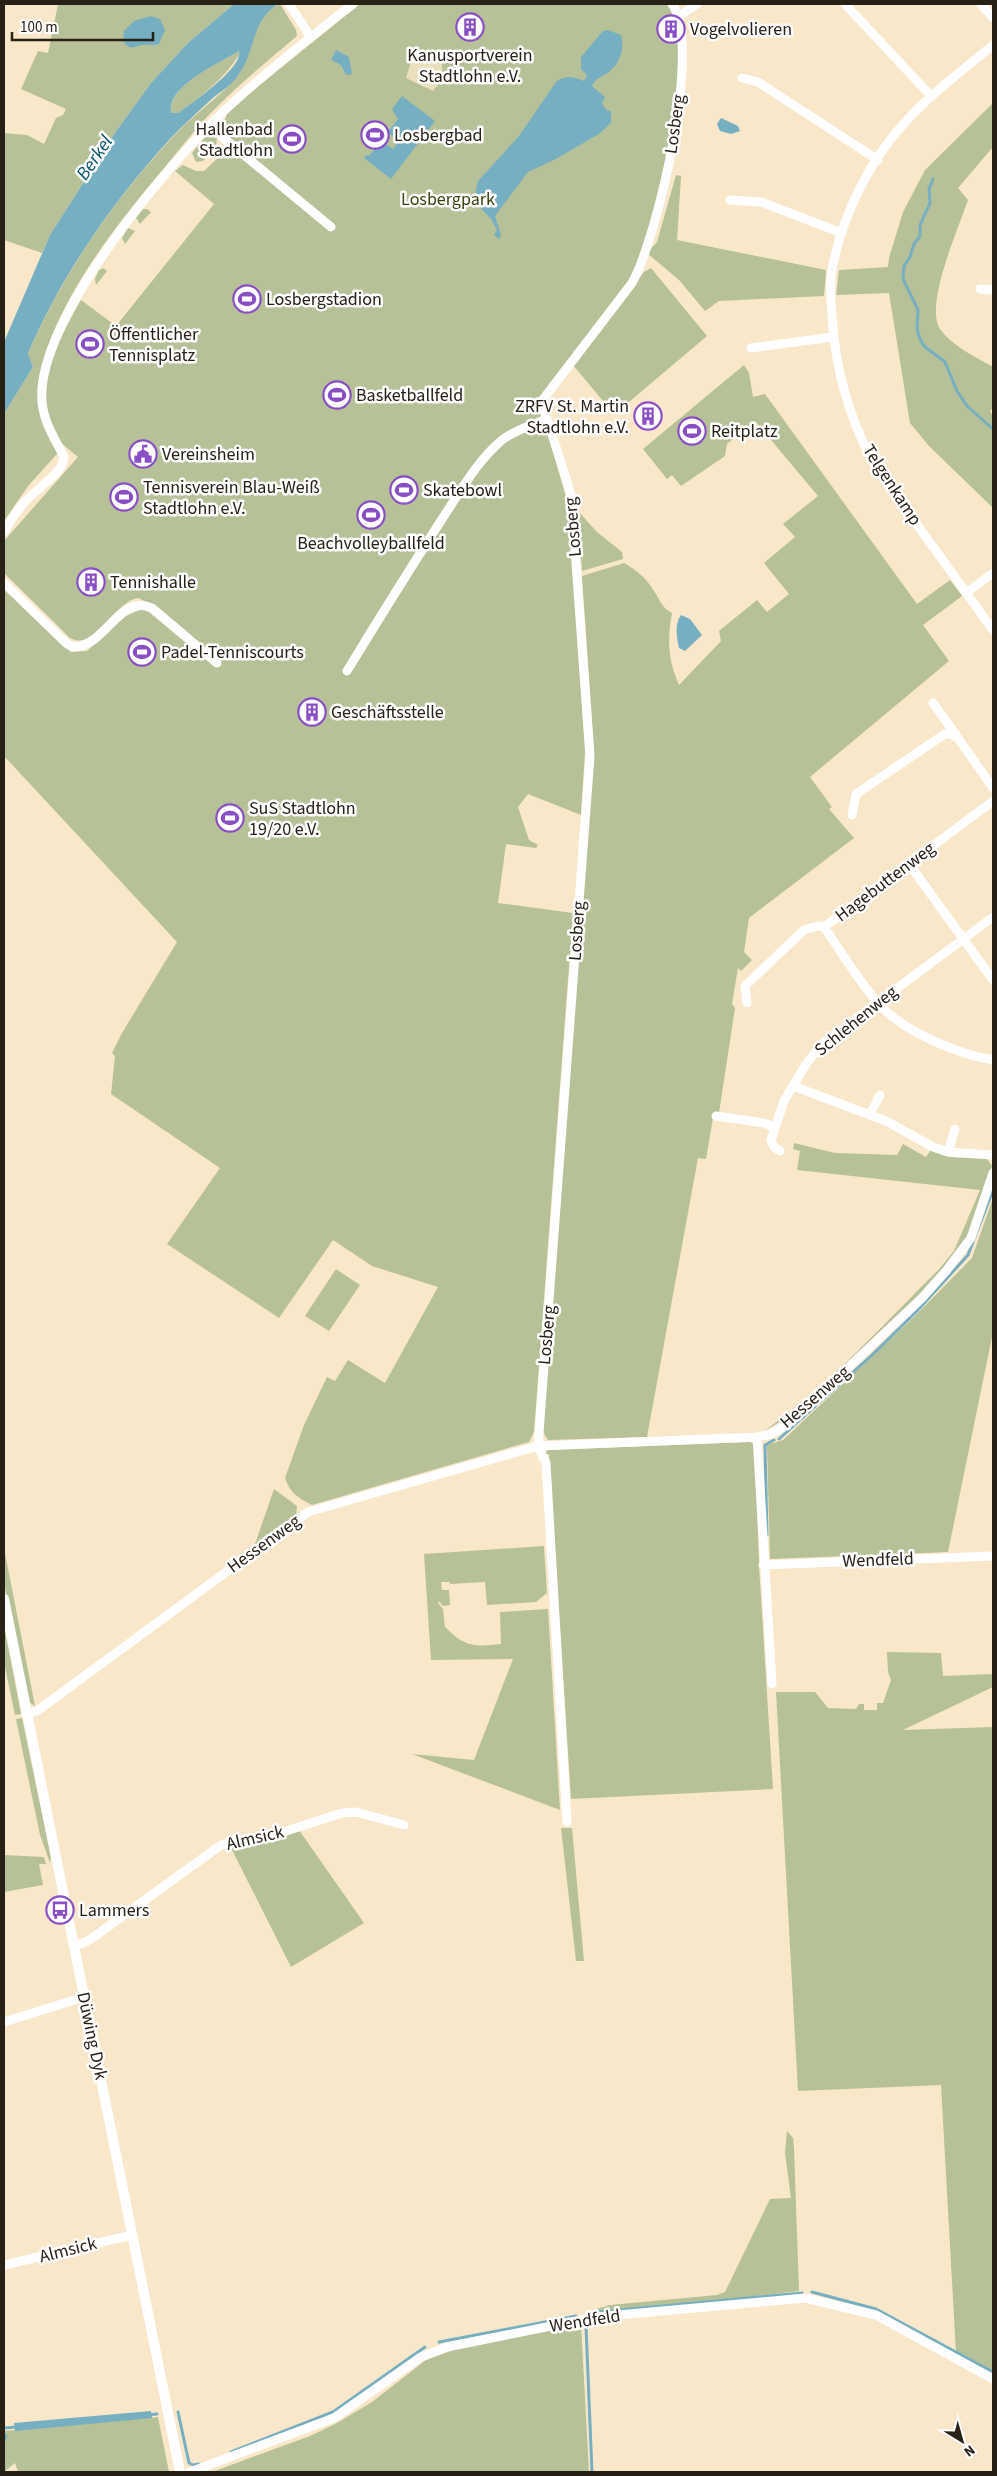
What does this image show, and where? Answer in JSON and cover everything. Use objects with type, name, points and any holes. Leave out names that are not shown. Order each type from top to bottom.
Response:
[{"type":"street","points":[[289,4],[310,36]]},
{"type":"street","points":[[4,532],[21,505],[56,473],[64,462],[64,457],[47,425],[42,401],[44,378],[58,332],[113,240],[209,126],[310,36],[353,4]]},
{"type":"street","name":"Losberg","points":[[538,1446],[590,756],[571,494],[541,402],[632,284],[640,269],[660,204],[676,130],[682,52],[678,16],[672,4]]},
{"type":"street","points":[[678,16],[697,4]]},
{"type":"street","points":[[845,4],[931,96]]},
{"type":"street","points":[[981,4],[993,18]]},
{"type":"street","name":"Telgenkamp","points":[[993,46],[931,96],[909,118],[878,160],[854,202],[842,233],[831,277],[833,337],[846,400],[873,461],[993,630]]},
{"type":"street","points":[[742,78],[758,82],[878,160]]},
{"type":"street","points":[[209,126],[331,227]]},
{"type":"street","points":[[730,200],[761,202],[842,233]]},
{"type":"street","points":[[980,289],[993,290]]},
{"type":"street","points":[[751,348],[833,337]]},
{"type":"street","points":[[347,671],[470,476],[487,455],[509,436],[547,419]]},
{"type":"street","points":[[966,592],[993,573]]},
{"type":"street","points":[[4,583],[73,647],[91,643],[127,610],[137,604],[152,608],[217,663]]},
{"type":"street","points":[[933,703],[952,735],[993,788]]},
{"type":"street","points":[[852,815],[856,794],[926,745],[952,735]]},
{"type":"street","name":"Hagebuttenweg","points":[[747,1003],[745,986],[804,930],[818,926],[824,927],[993,801]]},
{"type":"street","points":[[909,864],[993,980]]},
{"type":"street","name":"Schlehenweg","points":[[780,1152],[774,1147],[771,1140],[780,1109],[806,1064],[822,1044],[993,918]]},
{"type":"street","points":[[824,927],[877,1002],[901,1022],[927,1037],[954,1049],[993,1060]]},
{"type":"street","points":[[793,1086],[870,1114],[933,1147],[948,1152],[993,1155]]},
{"type":"street","points":[[870,1114],[880,1095]]},
{"type":"street","points":[[716,1116],[764,1123],[774,1128]]},
{"type":"street","points":[[948,1152],[955,1129]]},
{"type":"street","name":"Hessenweg","points":[[26,1714],[37,1711],[308,1512],[538,1446],[757,1437],[771,1434],[788,1424],[922,1298],[946,1271],[971,1238],[993,1173]]},
{"type":"street","points":[[757,1437],[763,1565],[772,1684]]},
{"type":"street","points":[[538,1446],[546,1463],[567,1822]]},
{"type":"street","name":"Wendfeld","points":[[763,1565],[993,1556]]},
{"type":"street","name":"Düwing Dyk","points":[[4,1599],[72,1944],[180,2472]]},
{"type":"street","name":"Almsick","points":[[72,1944],[81,1944],[91,1938],[221,1845],[280,1833],[342,1813],[356,1812],[404,1826]]},
{"type":"street","points":[[4,2022],[84,1998]]},
{"type":"street","name":"Almsick","points":[[4,2265],[132,2235]]},
{"type":"street","name":"Wendfeld","points":[[190,2472],[334,2418],[421,2357],[447,2347],[596,2317],[805,2298],[876,2315],[993,2379]]},
{"type":"green space","points":[[58,4],[234,4],[188,43],[151,83],[117,130],[50,235],[42,253],[4,240],[4,133],[27,135],[44,144],[56,118],[63,115],[66,109],[21,89],[38,51],[48,53]]},
{"type":"green space","points":[[280,4],[296,30],[297,36],[240,85],[196,129],[125,215],[84,274],[66,305],[52,336],[43,367],[40,396],[57,454],[28,486],[4,521],[4,414],[33,367],[28,353],[57,295],[90,240],[149,163],[178,131],[235,79],[247,59],[263,17]]},
{"type":"green space","name":"Losbergpark","points":[[360,4],[670,4],[677,26],[679,58],[670,141],[661,184],[641,258],[631,281],[536,404],[542,414],[539,419],[501,439],[485,454],[469,475],[344,669],[349,672],[464,488],[486,458],[514,435],[529,429],[546,427],[569,508],[585,751],[581,815],[528,794],[518,807],[529,840],[538,845],[536,848],[506,844],[498,903],[573,913],[534,1432],[529,1442],[312,1505],[295,1495],[289,1488],[285,1478],[304,1425],[327,1377],[335,1381],[348,1360],[385,1383],[438,1287],[372,1266],[333,1240],[279,1318],[167,1244],[220,1168],[111,1094],[115,1056],[112,1053],[177,942],[4,756],[4,586],[71,652],[87,651],[126,616],[142,609],[150,613],[214,666],[220,661],[153,605],[138,598],[129,601],[121,607],[88,638],[79,640],[70,638],[4,573],[4,541],[78,457],[56,436],[48,416],[46,398],[47,381],[57,347],[81,300],[116,326],[214,204],[175,171],[183,165],[196,171],[204,171],[227,149],[249,164],[257,161],[220,130],[229,110]]},
{"type":"green space","points":[[239,51],[239,55],[233,64],[212,87],[178,113],[171,113],[172,103],[177,93],[186,84],[196,76]]},
{"type":"green space","points":[[993,103],[993,147],[958,188],[968,200],[939,285],[936,318],[940,329],[951,341],[993,367],[993,408],[990,411],[993,416],[993,508],[929,446],[910,423],[889,293],[836,295],[839,270],[888,267],[903,212],[925,170]]},
{"type":"green space","points":[[212,135],[217,138],[216,146],[203,161],[196,162],[192,153],[206,136]]},
{"type":"green space","points":[[676,175],[681,176],[677,240],[826,270],[824,296],[719,301],[705,311],[679,280],[647,253],[657,242]]},
{"type":"green space","points":[[143,209],[151,212],[140,224],[136,218]]},
{"type":"green space","points":[[128,228],[135,231],[125,244],[122,238]]},
{"type":"green space","points":[[103,268],[107,271],[96,285],[95,279],[99,270]]},
{"type":"green space","points":[[651,268],[707,336],[629,402],[603,401],[573,365],[644,272]]},
{"type":"green space","points":[[744,365],[749,373],[753,397],[765,394],[917,604],[950,580],[962,596],[923,625],[949,661],[810,777],[832,807],[829,809],[854,838],[749,918],[744,952],[752,960],[741,971],[738,968],[732,1004],[735,1008],[719,1113],[713,1118],[706,1159],[698,1158],[647,1437],[548,1440],[543,1432],[594,751],[582,576],[624,563],[646,580],[663,605],[672,613],[669,632],[670,650],[679,685],[721,641],[719,631],[757,600],[767,612],[789,594],[764,563],[795,537],[783,524],[818,496],[755,421],[727,444],[725,456],[681,486],[672,475],[667,479],[643,449]]},
{"type":"green space","points":[[578,511],[597,532],[622,552],[623,559],[582,571]]},
{"type":"green space","points":[[794,1143],[835,1153],[897,1155],[903,1144],[926,1157],[931,1150],[951,1157],[987,1159],[992,1166],[972,1227],[961,1249],[916,1298],[792,1415],[764,1431],[833,1375],[940,1268],[954,1251],[980,1190],[797,1170],[800,1151],[793,1149]]},
{"type":"green space","points":[[993,1198],[993,1332],[948,1552],[770,1559],[767,1445],[783,1440],[916,1315],[972,1258]]},
{"type":"green space","points":[[336,1269],[360,1285],[329,1331],[305,1316]]},
{"type":"green space","points":[[750,1442],[755,1445],[759,1566],[773,1789],[571,1799],[549,1454],[545,1454],[548,1450]]},
{"type":"green space","points":[[274,1489],[297,1506],[296,1516],[254,1547]]},
{"type":"green space","points":[[544,1546],[547,1593],[536,1602],[487,1605],[485,1582],[450,1584],[450,1582],[441,1582],[442,1590],[449,1590],[450,1605],[443,1606],[439,1601],[438,1603],[443,1609],[445,1627],[458,1639],[477,1645],[501,1644],[500,1612],[548,1609],[560,1810],[412,1754],[474,1760],[513,1659],[431,1660],[424,1554]]},
{"type":"green space","points":[[4,1548],[35,1706],[27,1701],[4,1583]]},
{"type":"green space","points":[[4,1625],[21,1714],[15,1715],[4,1662]]},
{"type":"green space","points":[[887,1652],[941,1653],[943,1676],[993,1674],[993,1687],[903,1730],[993,1727],[993,2371],[956,2353],[941,2085],[798,2091],[776,1692],[815,1692],[828,1708],[856,1709],[859,1704],[864,1704],[864,1710],[877,1710],[877,1703],[883,1703],[891,1680],[888,1672]]},
{"type":"green space","points":[[22,1718],[51,1857],[50,1863],[40,1835],[16,1719]]},
{"type":"green space","points":[[561,1828],[572,1828],[584,1961],[576,1961]]},
{"type":"green space","points":[[299,1830],[364,1923],[291,1967],[229,1844]]},
{"type":"green space","points":[[4,1855],[44,1857],[46,1864],[39,1864],[43,1885],[4,1892]]},
{"type":"green space","points":[[787,2131],[793,2138],[794,2148],[799,2291],[599,2315],[594,2312],[599,2308],[610,2305],[717,2295],[725,2292],[770,2199],[791,2198],[785,2153]]},
{"type":"green space","points":[[581,2324],[589,2472],[212,2472],[310,2436],[337,2423],[372,2402],[426,2360],[456,2349]]},
{"type":"green space","points":[[158,2417],[169,2472],[18,2472],[15,2463],[4,2472],[5,2431]]},
{"type":"sand","points":[[421,54],[441,62],[441,78],[433,91],[406,78],[412,59]]},
{"type":"water","points":[[234,4],[278,4],[262,19],[244,67],[237,77],[170,139],[108,214],[90,240],[42,324],[28,353],[33,367],[4,414],[4,342],[50,235],[117,130],[151,83],[188,43]],"holes":[[[239,51],[238,58],[215,85],[178,113],[171,113],[172,103],[185,85],[196,76]]]},
{"type":"water","points":[[151,16],[160,19],[165,30],[159,44],[142,45],[132,48],[128,46],[123,41],[124,31],[134,21]]},
{"type":"water","points":[[608,30],[621,35],[621,54],[614,68],[598,79],[592,86],[605,97],[602,103],[606,110],[611,111],[611,123],[599,134],[554,160],[528,172],[495,216],[501,235],[499,239],[494,235],[497,230],[491,219],[477,204],[476,189],[478,181],[519,136],[556,82],[570,77],[584,81],[587,75],[581,69],[581,57],[603,31]]},
{"type":"water","points":[[336,50],[349,57],[352,74],[346,75],[341,65],[331,60]]},
{"type":"water","points":[[402,96],[435,121],[391,179],[364,158],[366,155],[369,156],[381,141],[393,149],[399,141],[388,132],[398,119],[392,109]]},
{"type":"water","points":[[721,118],[738,126],[740,131],[731,134],[720,131],[717,124]]},
{"type":"water","points":[[681,615],[690,619],[702,635],[685,651],[679,648],[677,636],[677,623]]},
{"type":"water","points":[[151,2411],[152,2418],[15,2431],[14,2423]]},
{"type":"waterway","points":[[933,179],[929,189],[930,203],[920,225],[920,236],[914,244],[910,257],[904,266],[903,279],[918,310],[917,329],[924,346],[945,362],[957,391],[967,406],[993,429]]},
{"type":"waterway","points":[[779,1439],[872,1355],[917,1311],[968,1255],[993,1190]]},
{"type":"waterway","points":[[767,1535],[765,1445],[774,1440]]},
{"type":"waterway","points":[[812,2292],[876,2309],[993,2372]]},
{"type":"waterway","points":[[598,2312],[802,2293]]},
{"type":"waterway","points":[[439,2342],[576,2316]]},
{"type":"waterway","points":[[586,2327],[592,2472]]},
{"type":"waterway","points":[[231,2452],[333,2412],[425,2347]]},
{"type":"waterway","points":[[178,2412],[189,2463],[193,2465],[199,2464]]},
{"type":"waterway","points":[[147,2415],[157,2414]]},
{"type":"waterway","points":[[4,2428],[17,2427]]},
{"type":"place","name":"Kanusportverein Stadtlohn e.V.","points":[[470,27]]},
{"type":"place","name":"Vogelvolieren","points":[[671,29]]},
{"type":"place","name":"Losbergbad","points":[[375,135]]},
{"type":"place","name":"Hallenbad Stadtlohn","points":[[292,139]]},
{"type":"place","name":"Losbergstadion","points":[[247,299]]},
{"type":"place","name":"Öffentlicher Tennisplatz","points":[[90,344]]},
{"type":"place","name":"Basketballfeld","points":[[337,395]]},
{"type":"place","name":"ZRFV St. Martin Stadtlohn e.V.","points":[[648,416]]},
{"type":"place","name":"Reitplatz","points":[[692,431]]},
{"type":"place","name":"Vereinsheim","points":[[143,454]]},
{"type":"place","name":"Skatebowl","points":[[404,490]]},
{"type":"place","name":"Tennisverein Blau-Weiß Stadtlohn e.V.","points":[[124,497]]},
{"type":"place","name":"Beachvolleyballfeld","points":[[371,515]]},
{"type":"place","name":"Tennishalle","points":[[91,582]]},
{"type":"place","name":"Padel-Tenniscourts","points":[[142,652]]},
{"type":"place","name":"Geschäftsstelle","points":[[312,712]]},
{"type":"place","name":"SuS Stadtlohn 19/20 e.V.","points":[[230,818]]},
{"type":"place","name":"Lammers","points":[[60,1910]]},
{"type":"water label","name":"Berkel","points":[[95,158]]}]
